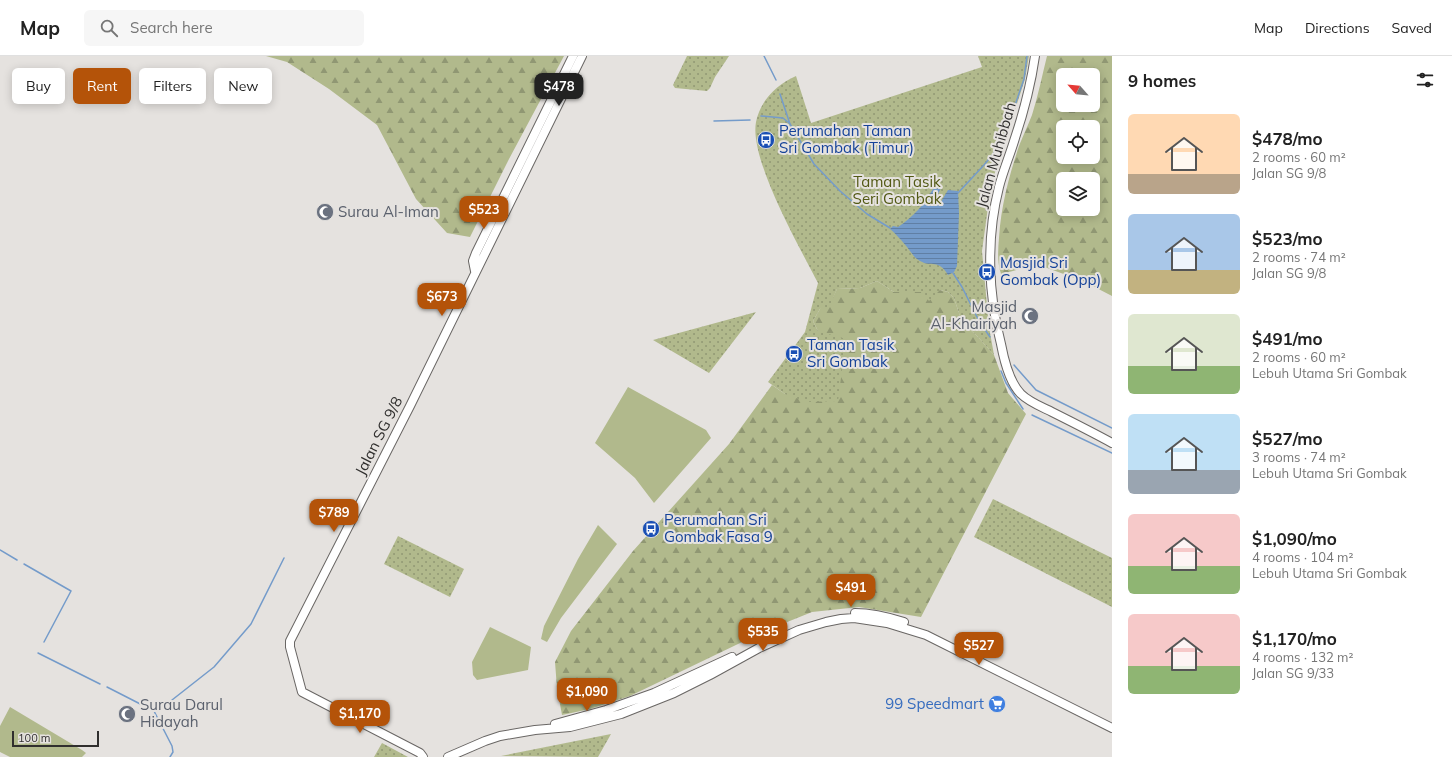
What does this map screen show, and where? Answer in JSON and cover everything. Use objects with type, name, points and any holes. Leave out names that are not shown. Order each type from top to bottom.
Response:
[{"type":"street","points":[[475,272],[474,261],[476,253],[574,56]]},
{"type":"street","name":"Jalan SG 9/8","points":[[423,757],[420,753],[302,692],[290,647],[290,641],[410,406],[582,56]]},
{"type":"street","name":"Jalan Muhibbah","points":[[1035,56],[1031,82],[1023,112],[998,188],[992,225],[991,272],[998,331],[1011,377],[1020,393],[1025,398],[1112,443]]},
{"type":"street","points":[[474,261],[482,257]]},
{"type":"street","points":[[534,730],[606,710],[654,693],[789,629],[815,620],[852,613],[868,613],[889,617],[932,632],[1112,723]]},
{"type":"street","points":[[448,757],[500,736],[534,730],[570,727],[620,714],[674,693],[759,648],[799,630],[834,620],[854,618],[887,623],[926,635],[1112,728]]},
{"type":"green space","points":[[266,56],[564,56],[509,159],[470,237],[447,233],[416,199],[377,125],[329,89],[287,62]]},
{"type":"green space","points":[[687,56],[729,56],[707,91],[675,88],[673,85]]},
{"type":"green space","name":"Taman Tasik Seri Gombak","points":[[978,56],[1029,56],[1025,79],[991,185],[982,251],[989,327],[994,355],[962,322],[954,298],[948,292],[940,290],[929,301],[921,292],[894,292],[877,281],[860,288],[837,289],[829,307],[820,309],[813,321],[818,331],[846,339],[838,401],[807,402],[785,394],[768,382],[805,332],[818,283],[778,203],[760,158],[756,138],[756,122],[761,107],[770,94],[789,79],[796,76],[811,123],[982,67]]},
{"type":"green space","points":[[1047,56],[1112,56],[1112,296],[1083,281],[1036,264],[1001,274],[998,252],[1004,203],[1015,157],[1034,108]]},
{"type":"green space","points":[[877,281],[894,292],[940,290],[948,292],[954,298],[962,322],[994,355],[1008,393],[1026,414],[921,617],[859,607],[812,612],[765,631],[630,696],[590,709],[562,715],[557,688],[555,662],[571,631],[633,551],[729,444],[772,385],[785,394],[818,331],[813,321],[820,309],[833,297],[837,289],[860,288]]},
{"type":"green space","points":[[756,312],[709,373],[653,340]]},
{"type":"green space","points":[[628,387],[706,430],[711,438],[654,503],[635,478],[595,443]]},
{"type":"green space","points":[[993,499],[1112,558],[1112,607],[974,537]]},
{"type":"green space","points":[[598,525],[617,544],[561,618],[547,642],[541,639],[544,626],[578,559]]},
{"type":"green space","points":[[398,536],[464,569],[450,597],[384,564]]},
{"type":"green space","points":[[490,627],[531,647],[528,670],[477,680],[473,675],[472,662]]},
{"type":"green space","points":[[10,707],[86,753],[82,757],[10,757],[0,752],[0,726]]},
{"type":"green space","points":[[611,734],[598,757],[501,756]]},
{"type":"green space","points":[[382,743],[408,757],[374,757]]},
{"type":"water","points":[[941,188],[934,202],[939,205],[948,190],[958,191],[959,213],[957,266],[954,272],[948,275],[938,265],[924,263],[916,258],[890,229],[893,226],[898,227],[909,219],[926,200],[933,189]]},
{"type":"waterway","points":[[764,56],[776,80]]},
{"type":"waterway","points":[[958,193],[1002,143],[1024,79],[1027,56]]},
{"type":"waterway","points":[[780,94],[790,124],[814,164],[840,191],[867,214],[890,228]]},
{"type":"waterway","points":[[761,116],[783,118],[789,123]]},
{"type":"waterway","points":[[714,121],[750,120]]},
{"type":"waterway","points":[[953,273],[962,287],[979,321],[990,337]]},
{"type":"waterway","points":[[1014,365],[1036,390],[1112,428]]},
{"type":"waterway","points":[[1001,371],[1006,383],[1023,409]]},
{"type":"waterway","points":[[1032,415],[1112,453]]},
{"type":"waterway","points":[[0,550],[17,560]]},
{"type":"waterway","points":[[172,700],[214,667],[251,624],[284,558]]},
{"type":"waterway","points":[[24,564],[71,591],[44,642]]},
{"type":"waterway","points":[[38,653],[100,684]]},
{"type":"waterway","points":[[107,687],[154,711],[172,746],[173,752],[170,757]]},
{"type":"waterway","points":[[155,711],[163,705]]},
{"type":"place","name":"Perumahan Taman Sri Gombak (Timur)","points":[[766,140]]},
{"type":"place","name":"Surau Al-Iman","points":[[325,212]]},
{"type":"place","name":"Masjid Sri Gombak (Opp)","points":[[987,272]]},
{"type":"place","name":"Masjid Al-Khairiyah","points":[[1030,316]]},
{"type":"place","name":"Taman Tasik Sri Gombak","points":[[794,354]]},
{"type":"place","name":"Perumahan Sri Gombak Fasa 9","points":[[651,529]]},
{"type":"place","name":"99 Speedmart","points":[[997,704]]},
{"type":"place","name":"Surau Darul Hidayah","points":[[127,714]]}]
